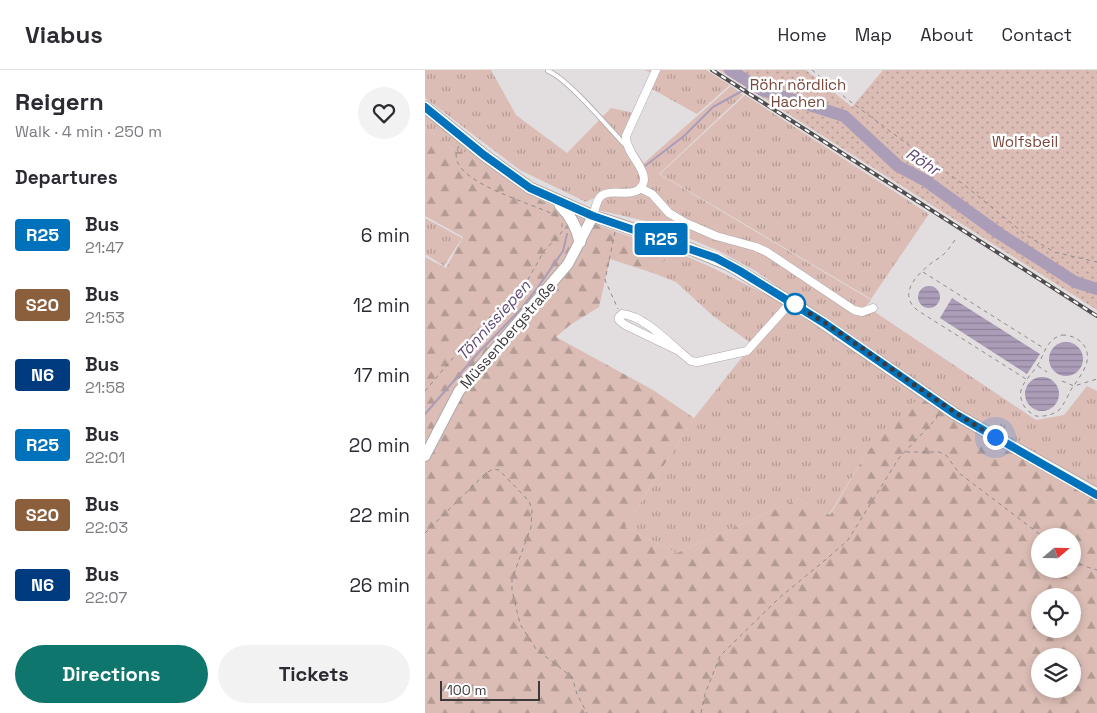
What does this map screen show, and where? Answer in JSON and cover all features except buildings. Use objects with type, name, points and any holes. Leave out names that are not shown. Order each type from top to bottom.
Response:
[{"type":"main road","points":[[425,107],[519,182],[593,216],[716,258],[791,302],[941,404],[1036,461],[1097,494]]},
{"type":"main road","points":[[555,200],[572,220],[581,242]]},
{"type":"main road","name":"Müssenbergstraße","points":[[425,456],[463,385],[568,264],[593,216]]},
{"type":"street","points":[[593,216],[599,199],[602,196],[609,193],[630,193],[640,188],[643,184],[643,175],[627,146],[627,134],[656,70]]},
{"type":"street","points":[[640,188],[656,196],[669,213],[677,218],[706,232],[767,252],[854,310],[863,312],[873,308]]},
{"type":"street","points":[[621,314],[630,316],[653,328],[691,361],[697,362],[744,352],[752,346],[791,302]]},
{"type":"lane","points":[[548,71],[567,86],[627,146]]},
{"type":"path","points":[[812,70],[847,99],[963,184],[1026,236],[1054,252],[1097,262]]},
{"type":"path","points":[[425,392],[470,338],[507,299],[526,283],[540,256],[562,232],[562,221],[555,215],[494,191],[478,182],[461,168],[456,154],[464,139]]},
{"type":"path","points":[[617,224],[605,280],[621,314]]},
{"type":"path","points":[[955,240],[945,254],[929,264],[909,288],[908,297],[913,307],[1026,379]]},
{"type":"path","points":[[923,271],[1045,349]]},
{"type":"path","points":[[1062,335],[1073,336],[1084,344],[1087,352],[1087,364],[1058,410],[1051,414],[1037,416],[1027,410],[1021,400],[1021,389],[1026,379],[1043,358],[1045,349],[1050,341],[1062,335]]},
{"type":"path","points":[[1038,366],[1047,372]]},
{"type":"path","points":[[1061,381],[1074,386],[1097,379]]},
{"type":"path","points":[[701,713],[705,694],[720,656],[778,599],[848,540],[899,458],[936,419],[941,404]]},
{"type":"path","points":[[905,452],[939,452],[946,455],[959,473],[1031,528]]},
{"type":"path","points":[[425,533],[493,469],[499,470],[529,501],[532,510],[531,526],[512,578],[512,590],[520,624],[536,649],[571,677],[587,713]]},
{"type":"path","points":[[1081,564],[1097,570]]},
{"type":"green space","points":[[425,70],[491,70],[516,115],[567,153],[611,108],[634,113],[625,136],[644,163],[731,86],[743,95],[659,174],[871,300],[866,306],[1036,420],[1064,415],[1087,386],[1097,391],[1097,472],[1089,486],[867,452],[829,515],[798,499],[677,553],[625,527],[694,418],[739,361],[795,299],[756,271],[719,251],[650,222],[598,210],[594,198],[586,202],[520,170],[425,98]]},
{"type":"green space","points":[[645,70],[706,70],[730,85],[697,114],[652,89],[657,75]]},
{"type":"green space","name":"Wolfsbeil","points":[[719,70],[806,70],[852,107],[883,70],[1097,70],[1097,310]]},
{"type":"green space","points":[[745,95],[929,214],[871,299],[660,174]]},
{"type":"green space","points":[[425,115],[477,152],[457,152],[425,128]]},
{"type":"green space","points":[[425,128],[457,152],[476,152],[512,183],[542,201],[597,225],[674,251],[653,273],[610,259],[599,307],[570,325],[556,337],[653,390],[694,418],[625,527],[677,553],[798,499],[830,515],[867,452],[926,390],[1088,486],[1097,472],[1097,713],[425,713],[425,257],[446,268],[463,237],[425,216]]},
{"type":"green space","points":[[425,218],[462,238],[444,266],[425,254]]},
{"type":"green space","points":[[674,251],[711,267],[785,304],[751,343],[713,316],[676,282],[653,273]]},
{"type":"shaded area","points":[[929,286],[937,289],[940,297],[937,305],[929,308],[921,305],[918,297],[921,289]]},
{"type":"shaded area","points":[[952,298],[1040,354],[1027,374],[940,318]]},
{"type":"shaded area","points":[[1066,342],[1073,343],[1078,347],[1082,352],[1082,366],[1078,371],[1073,375],[1066,376],[1059,375],[1054,371],[1050,366],[1049,359],[1050,352],[1054,347],[1059,343]]},
{"type":"shaded area","points":[[1042,377],[1049,378],[1054,382],[1058,387],[1058,401],[1054,406],[1049,410],[1042,411],[1035,410],[1030,406],[1026,401],[1025,394],[1026,387],[1030,382],[1035,378]]},
{"type":"waterway","name":"Röhr","points":[[730,70],[762,90],[844,116],[898,166],[926,181],[1000,234],[1075,282],[1097,289]]},
{"type":"waterway","name":"Tönnissiepen","points":[[645,166],[684,136],[713,107],[753,85]]},
{"type":"waterway","name":"Tönnissiepen","points":[[425,414],[479,352],[520,310],[563,251],[567,234]]},
{"type":"railway","points":[[712,70],[1097,316]]},
{"type":"bus line","name":"R25","points":[[425,107],[519,182],[593,216],[716,258],[824,323],[955,414],[1097,495]]},
{"type":"route","points":[[795,304],[791,302],[955,414],[995,437]]},
{"type":"park label","name":"Röhr nördlich Hachen","points":[[798,94]]}]
